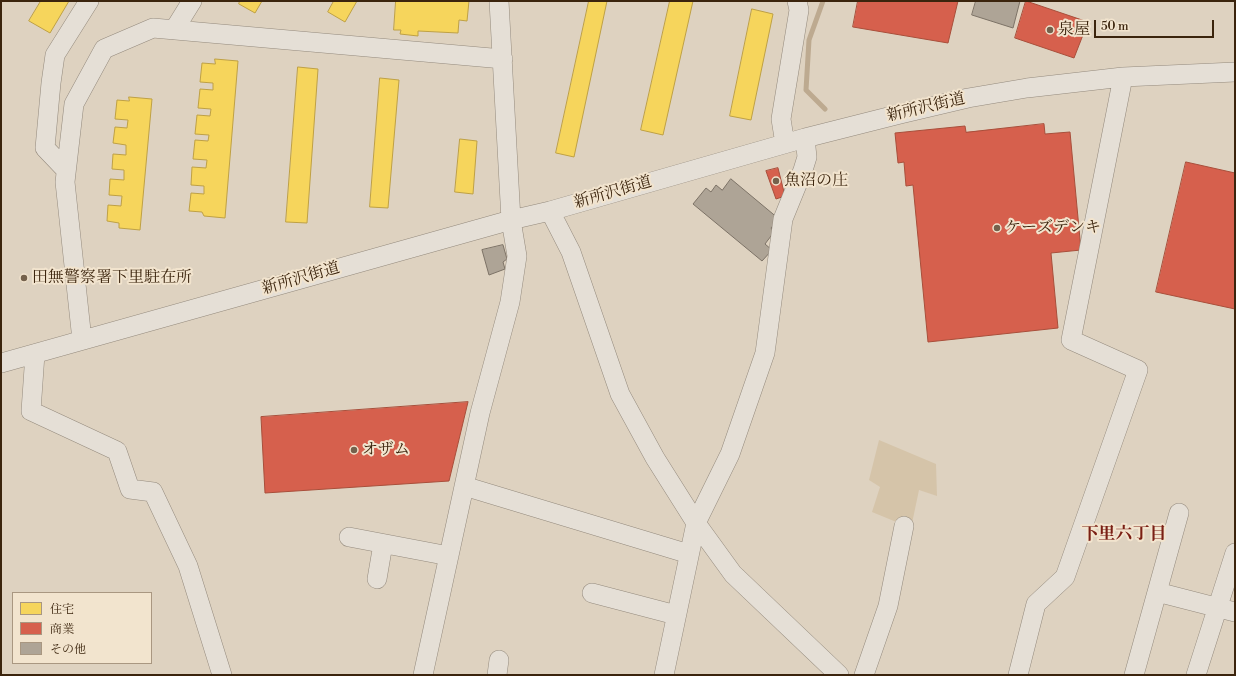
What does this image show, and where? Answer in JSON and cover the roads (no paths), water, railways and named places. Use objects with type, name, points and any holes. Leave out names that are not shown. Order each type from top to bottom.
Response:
[{"type":"street","points":[[66,170],[45,148],[51,83],[55,55],[89,1]]},
{"type":"street","points":[[174,30],[192,1]]},
{"type":"street","points":[[423,675],[480,413],[510,302],[517,256],[511,220],[499,1]]},
{"type":"street","points":[[785,144],[781,119],[799,10],[797,1]]},
{"type":"street","points":[[82,340],[65,182],[74,104],[104,49],[153,28],[503,59]]},
{"type":"street","name":"新所沢街道","points":[[1,363],[511,220],[550,211],[805,138],[900,114],[968,98],[1027,88],[1123,77],[1235,72]]},
{"type":"street","points":[[1018,675],[1036,604],[1065,577],[1138,370],[1071,340],[1123,77]]},
{"type":"street","points":[[664,675],[696,523],[730,454],[766,353],[783,219],[807,157],[805,138]]},
{"type":"street","points":[[550,211],[571,252],[620,394],[655,458],[696,523],[732,574],[839,675]]},
{"type":"street","points":[[35,354],[31,411],[117,451],[130,489],[153,492],[188,566],[222,675]]},
{"type":"street","points":[[464,486],[689,554]]},
{"type":"street","points":[[1134,675],[1179,512]]},
{"type":"street","points":[[864,675],[888,606],[904,526]]},
{"type":"street","points":[[350,537],[449,556]]},
{"type":"street","points":[[377,579],[383,544]]},
{"type":"street","points":[[1196,675],[1235,553]]},
{"type":"street","points":[[1157,592],[1235,612]]},
{"type":"street","points":[[592,593],[676,615]]},
{"type":"waterway","points":[[823,1],[809,40],[806,90],[825,109]]},
{"type":"place","name":"泉屋","points":[[1050,30]]},
{"type":"place","name":"魚沼の庄","points":[[776,181]]},
{"type":"place","name":"ケーズデンキ","points":[[997,228]]},
{"type":"place","name":"田無警察署下里駐在所","points":[[24,278]]},
{"type":"place","name":"オザム","points":[[354,450]]},
{"type":"district","name":"下里六丁目","points":[[1124,535]]}]
